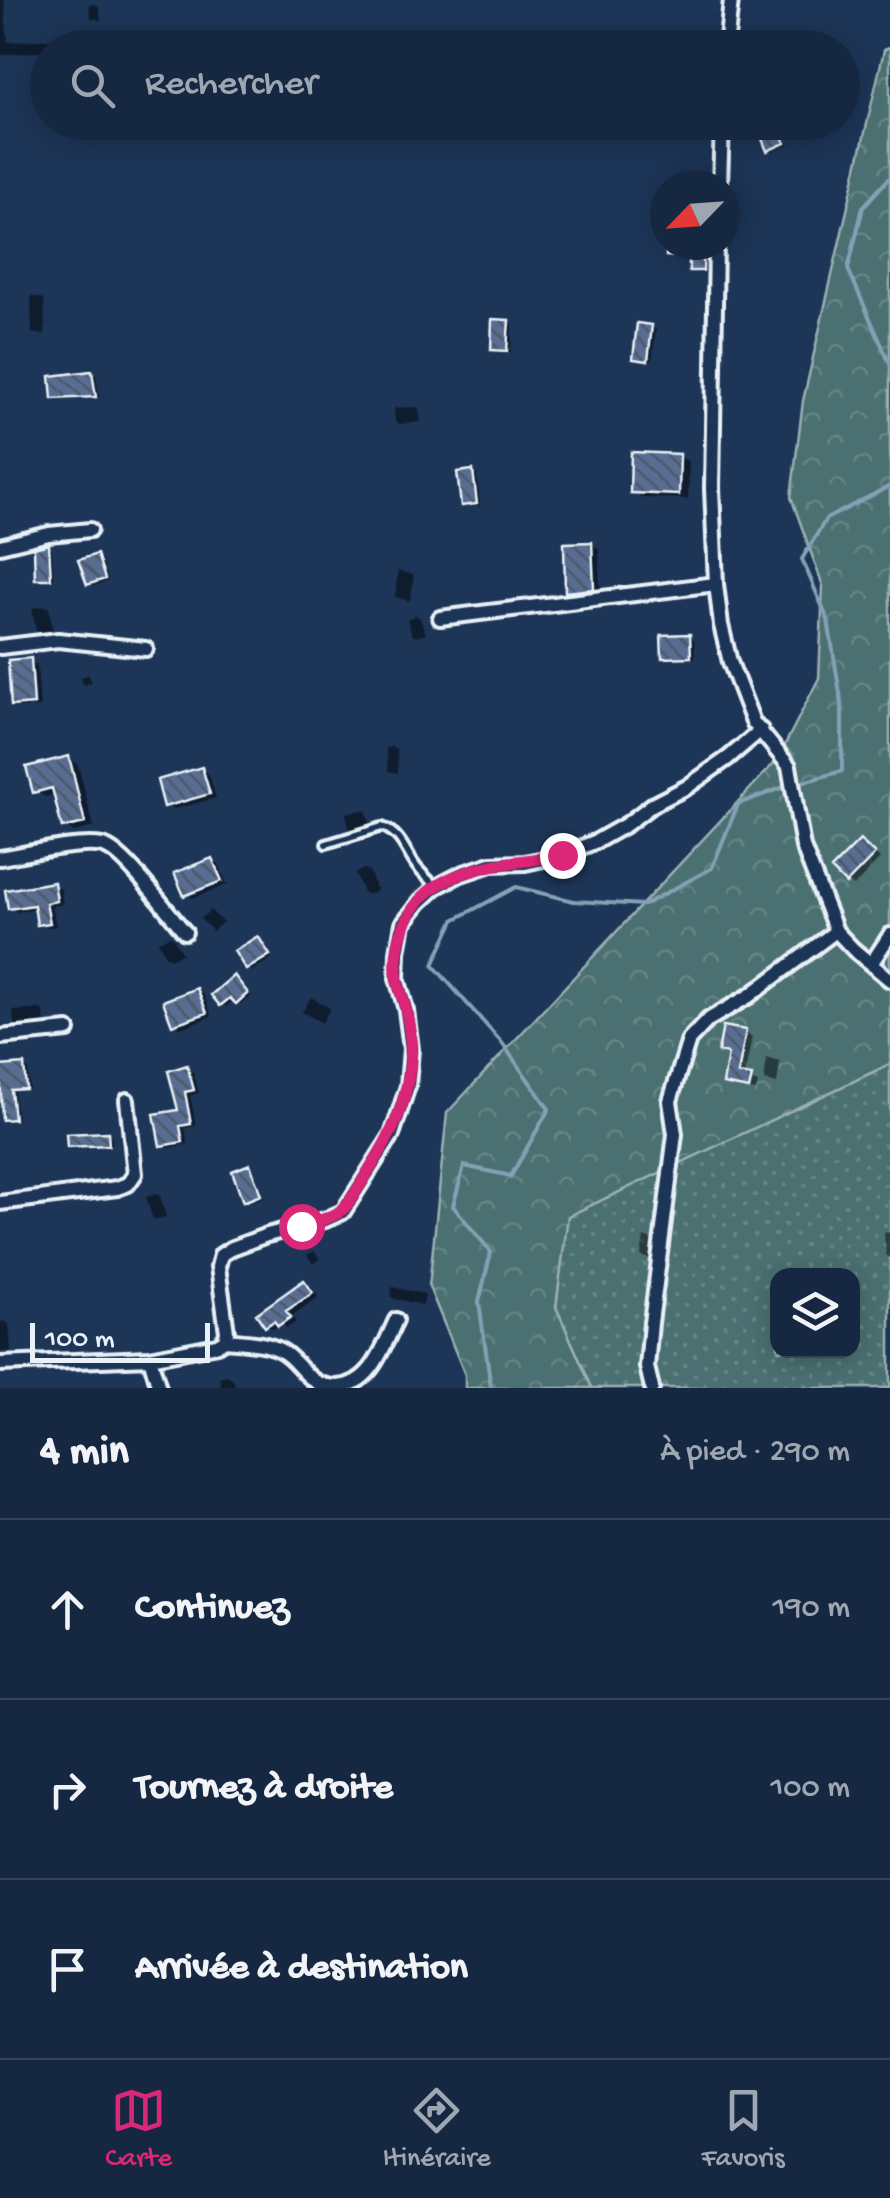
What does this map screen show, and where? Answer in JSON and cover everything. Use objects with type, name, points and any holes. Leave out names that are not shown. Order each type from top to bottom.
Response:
[{"type":"street","points":[[728,30],[731,0]]},
{"type":"street","points":[[720,170],[721,140]]},
{"type":"street","points":[[716,260],[712,438],[716,584],[721,625],[746,709],[789,766],[803,848],[836,931],[890,980]]},
{"type":"street","points":[[0,546],[49,534],[90,530]]},
{"type":"street","points":[[440,618],[716,584]]},
{"type":"street","points":[[0,647],[58,640],[146,648]]},
{"type":"street","points":[[226,1340],[218,1266],[222,1254],[267,1235],[343,1212],[392,1135],[408,1086],[411,1049],[397,978],[398,952],[403,923],[420,902],[436,886],[461,874],[491,864],[562,855],[597,841],[652,805],[687,788],[761,730]]},
{"type":"street","points":[[0,858],[84,845],[104,846],[119,854],[184,932]]},
{"type":"street","points":[[652,1388],[648,1367],[650,1323],[675,1134],[670,1102],[689,1040],[708,1020],[749,996],[836,931]]},
{"type":"street","points":[[871,964],[890,935]]},
{"type":"street","points":[[0,1037],[68,1030]]},
{"type":"street","points":[[0,1203],[128,1184],[135,1174],[127,1100]]},
{"type":"street","points":[[0,1364],[150,1358],[226,1340],[277,1348],[313,1380],[328,1388],[346,1386],[360,1380],[372,1368],[396,1320]]},
{"type":"street","points":[[150,1358],[159,1388]]},
{"type":"lane","points":[[326,844],[382,827],[390,829],[416,866],[436,886]]},
{"type":"green space","points":[[890,47],[890,1064],[568,1216],[556,1307],[592,1388],[465,1388],[465,1375],[429,1287],[447,1113],[777,760],[819,678],[823,586],[791,497],[803,401],[884,50]]},
{"type":"green space","points":[[890,1064],[890,1388],[592,1388],[556,1307],[567,1216]]},
{"type":"building","points":[[762,140],[784,140],[785,143],[767,151]]},
{"type":"building","points":[[689,260],[703,260],[703,271],[689,271]]},
{"type":"building","points":[[492,319],[509,320],[507,351],[491,350]]},
{"type":"building","points":[[637,323],[652,325],[648,361],[633,359]]},
{"type":"building","points":[[92,371],[96,397],[52,399],[50,376]]},
{"type":"building","points":[[631,452],[680,454],[679,495],[630,493]]},
{"type":"building","points":[[473,470],[477,504],[461,506],[457,472]]},
{"type":"building","points":[[592,542],[594,589],[565,592],[564,543]]},
{"type":"building","points":[[49,544],[51,579],[35,579],[34,548]]},
{"type":"building","points":[[97,554],[105,579],[87,585],[78,560]]},
{"type":"building","points":[[690,634],[691,657],[662,658],[661,635]]},
{"type":"building","points":[[31,658],[34,704],[11,706],[8,660]]},
{"type":"building","points":[[69,756],[85,823],[62,828],[52,788],[33,793],[26,767]]},
{"type":"building","points":[[202,767],[210,794],[164,807],[157,780]]},
{"type":"building","points":[[860,840],[875,854],[846,884],[831,869]]},
{"type":"building","points":[[212,858],[222,881],[184,896],[174,873]]},
{"type":"building","points":[[54,882],[57,901],[46,903],[50,923],[37,925],[34,905],[8,909],[5,890]]},
{"type":"building","points":[[258,936],[270,955],[246,970],[234,951]]},
{"type":"building","points":[[234,975],[248,993],[236,1004],[230,998],[220,1006],[211,995]]},
{"type":"building","points":[[197,988],[207,1013],[172,1025],[163,1001]]},
{"type":"building","points":[[723,1026],[746,1030],[738,1074],[752,1076],[749,1089],[723,1084],[728,1054],[718,1052]]},
{"type":"building","points":[[24,1064],[26,1089],[11,1090],[14,1119],[2,1120],[0,1066]]},
{"type":"building","points":[[187,1065],[194,1090],[185,1092],[191,1124],[180,1126],[183,1142],[160,1146],[154,1114],[178,1110],[168,1071]]},
{"type":"building","points":[[108,1132],[109,1145],[67,1147],[66,1134]]},
{"type":"building","points":[[250,1164],[261,1195],[243,1202],[232,1171]]},
{"type":"building","points":[[304,1280],[313,1293],[286,1311],[291,1317],[278,1326],[274,1321],[265,1327],[256,1314]]},
{"type":"waterway","points":[[890,177],[863,207],[848,269],[890,364]]},
{"type":"waterway","points":[[796,784],[842,771],[842,706],[828,620],[802,559],[826,519],[890,486]]},
{"type":"waterway","points":[[491,1388],[479,1302],[491,1252],[453,1206],[464,1166],[511,1176],[549,1109],[502,1043],[433,965],[454,920],[516,887],[574,901],[644,905],[712,868],[738,804],[787,786]]},
{"type":"route","points":[[301,1226],[343,1212],[392,1135],[408,1086],[411,1049],[397,978],[403,923],[436,886],[461,874],[491,864],[562,855]]}]
